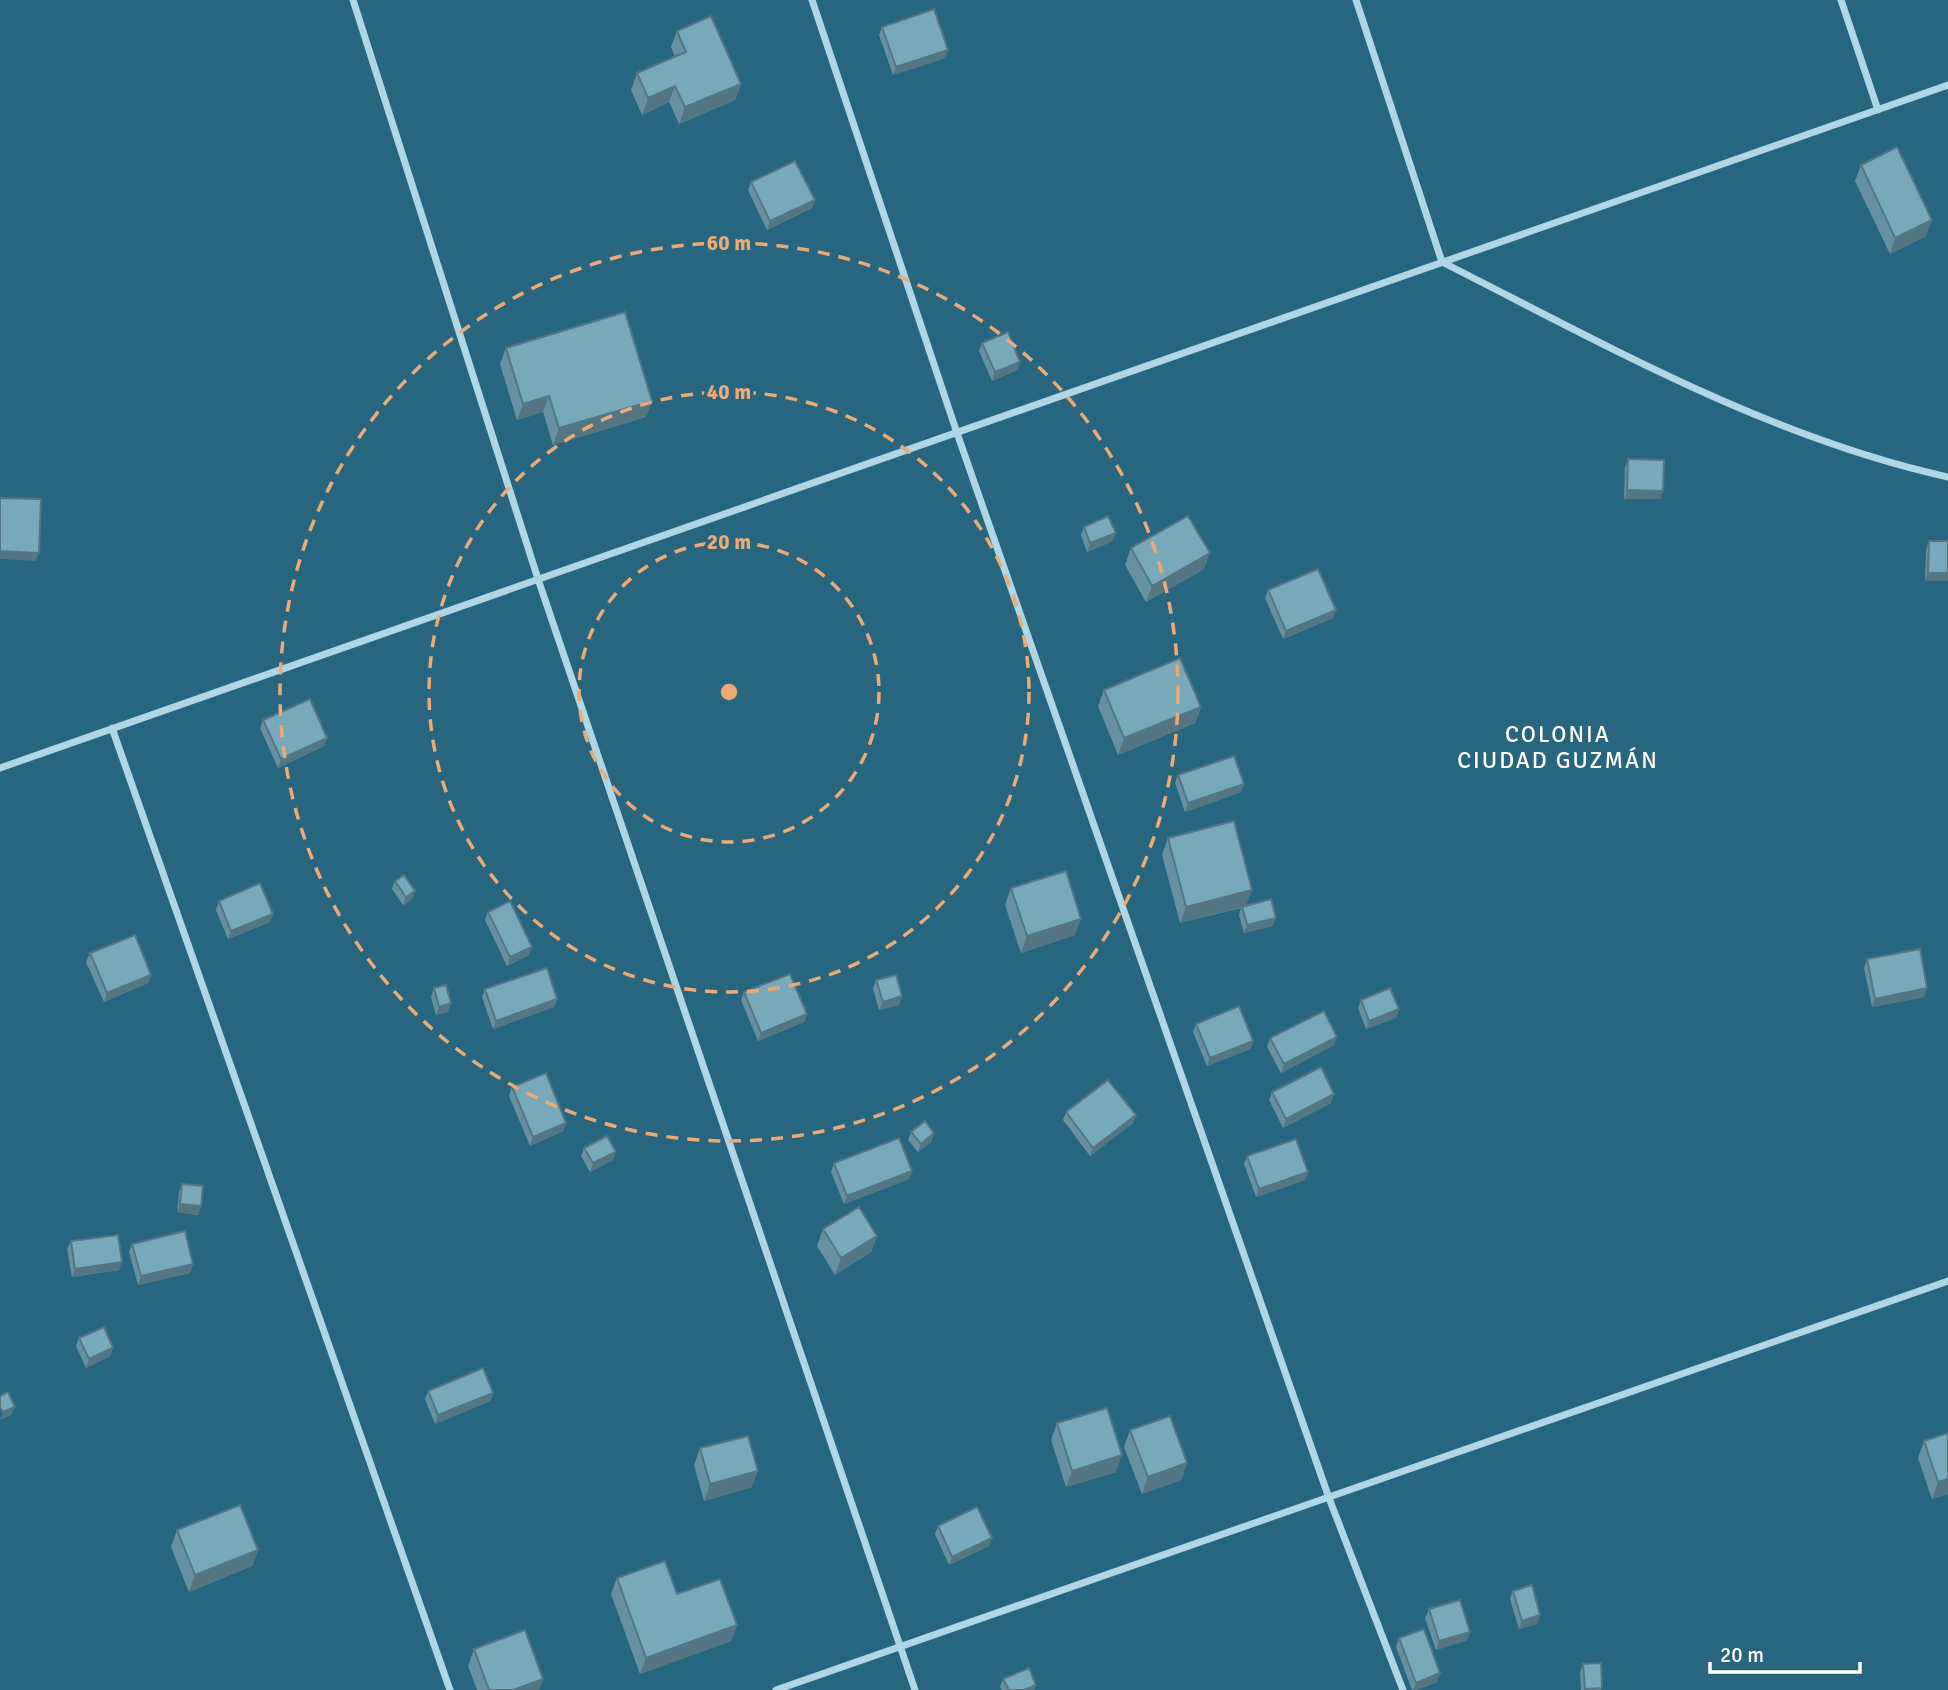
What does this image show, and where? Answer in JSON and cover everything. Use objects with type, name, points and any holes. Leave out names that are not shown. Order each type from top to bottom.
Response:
[{"type":"street","points":[[353,0],[538,579],[915,1690]]},
{"type":"street","points":[[812,0],[957,433],[1329,1498],[1402,1690]]},
{"type":"street","points":[[1356,0],[1442,262],[1688,386],[1887,463],[1948,477]]},
{"type":"street","points":[[1841,0],[1878,110]]},
{"type":"street","points":[[0,768],[1948,85]]},
{"type":"street","points":[[112,728],[450,1690]]},
{"type":"street","points":[[776,1690],[1948,1281]]},
{"type":"building","points":[[934,9],[948,50],[896,67],[882,27]]},
{"type":"building","points":[[711,16],[741,84],[685,107],[675,86],[648,98],[637,73],[686,52],[677,31]]},
{"type":"building","points":[[1897,147],[1932,220],[1895,238],[1861,165]]},
{"type":"building","points":[[795,161],[815,200],[770,221],[751,182]]},
{"type":"building","points":[[625,312],[652,401],[559,428],[549,396],[523,404],[506,348]]},
{"type":"building","points":[[1008,332],[1020,362],[995,372],[982,343]]},
{"type":"building","points":[[1628,459],[1664,460],[1663,491],[1627,490]]},
{"type":"building","points":[[0,498],[41,499],[39,553],[0,551]]},
{"type":"building","points":[[1108,516],[1116,533],[1090,543],[1084,527]]},
{"type":"building","points":[[1188,516],[1210,553],[1152,586],[1131,548]]},
{"type":"building","points":[[1929,541],[1948,541],[1948,573],[1928,573]]},
{"type":"building","points":[[1318,569],[1336,610],[1286,631],[1268,590]]},
{"type":"building","points":[[1180,658],[1201,707],[1124,738],[1104,690]]},
{"type":"building","points":[[310,699],[327,738],[281,759],[263,720]]},
{"type":"building","points":[[1234,756],[1244,784],[1188,803],[1178,775]]},
{"type":"building","points":[[1234,821],[1252,890],[1186,907],[1168,838]]},
{"type":"building","points":[[1066,871],[1081,919],[1027,936],[1011,888]]},
{"type":"building","points":[[404,875],[415,891],[406,897],[395,881]]},
{"type":"building","points":[[260,883],[273,914],[231,931],[219,901]]},
{"type":"building","points":[[1271,899],[1276,918],[1247,925],[1242,907]]},
{"type":"building","points":[[510,901],[532,947],[510,957],[488,912]]},
{"type":"building","points":[[135,935],[151,975],[107,993],[90,953]]},
{"type":"building","points":[[1920,949],[1927,988],[1875,999],[1867,959]]},
{"type":"building","points":[[547,968],[557,999],[496,1021],[485,989]]},
{"type":"building","points":[[790,974],[807,1014],[761,1033],[744,992]]},
{"type":"building","points":[[896,975],[902,996],[883,1002],[876,980]]},
{"type":"building","points":[[446,985],[451,1003],[439,1007],[434,988]]},
{"type":"building","points":[[1390,988],[1399,1009],[1369,1021],[1361,1000]]},
{"type":"building","points":[[1239,1006],[1253,1041],[1210,1058],[1196,1024]]},
{"type":"building","points":[[1324,1011],[1337,1037],[1284,1064],[1270,1038]]},
{"type":"building","points":[[1321,1067],[1334,1094],[1286,1119],[1272,1092]]},
{"type":"building","points":[[546,1073],[566,1123],[533,1137],[512,1087]]},
{"type":"building","points":[[1108,1080],[1136,1115],[1093,1148],[1066,1112]]},
{"type":"building","points":[[925,1121],[934,1133],[921,1144],[911,1132]]},
{"type":"building","points":[[607,1136],[616,1152],[593,1163],[584,1148]]},
{"type":"building","points":[[899,1138],[912,1171],[847,1196],[834,1163]]},
{"type":"building","points":[[1296,1139],[1308,1172],[1259,1189],[1247,1156]]},
{"type":"building","points":[[182,1184],[203,1186],[201,1206],[180,1204]]},
{"type":"building","points":[[859,1207],[877,1236],[841,1258],[823,1229]]},
{"type":"building","points":[[185,1231],[193,1264],[141,1276],[132,1244]]},
{"type":"building","points":[[118,1235],[122,1262],[75,1269],[71,1241]]},
{"type":"building","points":[[104,1327],[113,1348],[89,1359],[79,1338]]},
{"type":"building","points":[[483,1368],[493,1393],[438,1415],[428,1391]]},
{"type":"building","points":[[8,1392],[15,1407],[3,1412],[0,1396]]},
{"type":"building","points":[[1107,1408],[1122,1455],[1072,1471],[1057,1423]]},
{"type":"building","points":[[1170,1416],[1187,1463],[1148,1477],[1130,1430]]},
{"type":"building","points":[[1948,1433],[1948,1479],[1938,1482],[1924,1441]]},
{"type":"building","points":[[748,1436],[758,1471],[710,1484],[700,1448]]},
{"type":"building","points":[[240,1505],[258,1550],[195,1575],[177,1530]]},
{"type":"building","points":[[977,1507],[992,1538],[952,1557],[938,1526]]},
{"type":"building","points":[[665,1561],[677,1594],[720,1579],[737,1625],[646,1658],[617,1578]]},
{"type":"building","points":[[1532,1585],[1540,1615],[1522,1621],[1513,1591]]},
{"type":"building","points":[[1460,1600],[1470,1632],[1439,1641],[1429,1609]]},
{"type":"building","points":[[1424,1629],[1440,1673],[1416,1683],[1399,1638]]},
{"type":"building","points":[[525,1630],[543,1679],[513,1690],[489,1690],[474,1649]]},
{"type":"building","points":[[1601,1663],[1602,1688],[1585,1689],[1583,1664]]},
{"type":"building","points":[[1029,1668],[1036,1685],[1024,1690],[1009,1690],[1003,1679]]},
{"type":"district","name":"COLONIA CIUDAD GUZMÁN","points":[[1558,747]]}]
